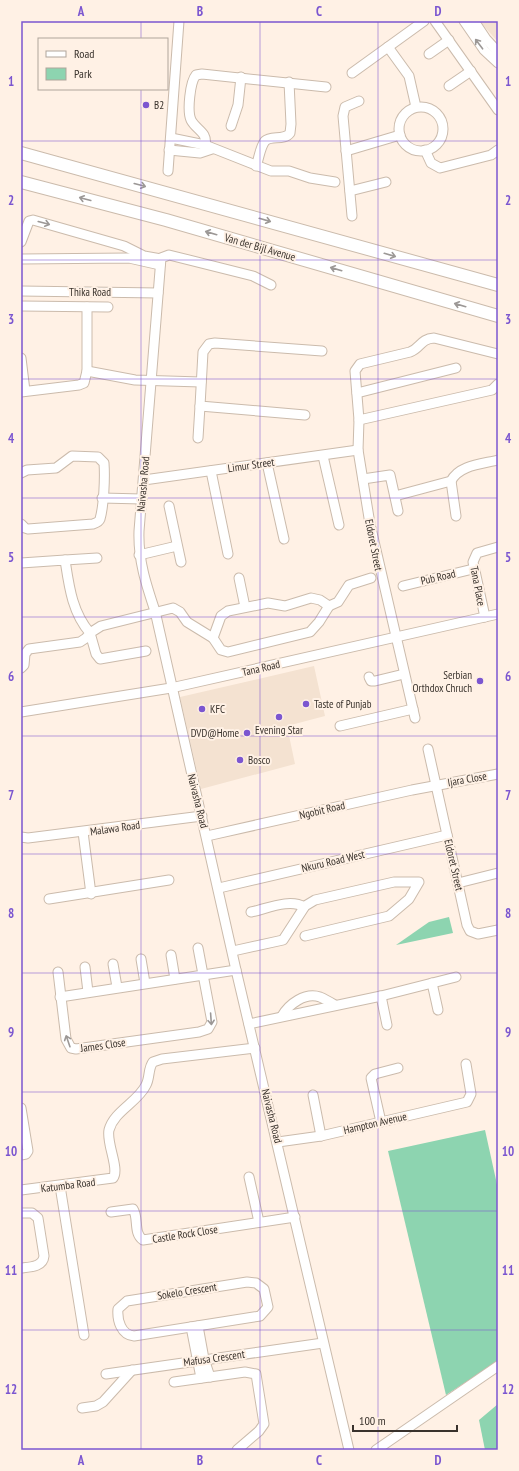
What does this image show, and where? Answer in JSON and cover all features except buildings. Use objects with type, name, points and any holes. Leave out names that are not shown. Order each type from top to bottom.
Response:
[{"type":"main road","points":[[21,153],[498,285]]},
{"type":"main road","name":"Van der Bijl Avenue","points":[[21,182],[166,220],[498,316]]},
{"type":"street","points":[[168,171],[179,21]]},
{"type":"street","points":[[352,73],[424,21]]},
{"type":"street","points":[[435,21],[498,110]]},
{"type":"street","points":[[464,21],[481,46],[498,63]]},
{"type":"street","points":[[474,21],[498,52]]},
{"type":"street","points":[[429,54],[449,40]]},
{"type":"street","points":[[388,47],[409,76],[416,107]]},
{"type":"street","points":[[449,86],[471,71]]},
{"type":"street","points":[[208,147],[204,133],[192,121],[189,114],[191,89],[194,77],[202,74],[326,87]]},
{"type":"street","points":[[231,126],[238,105],[241,77]]},
{"type":"street","points":[[256,166],[265,142],[269,139],[285,137],[290,133],[289,82]]},
{"type":"street","points":[[352,216],[344,109],[347,106],[359,101]]},
{"type":"street","points":[[416,107],[430,108],[440,117],[443,124],[443,131],[438,144],[425,150],[412,149],[400,135],[399,129],[402,118],[410,109],[416,107]]},
{"type":"street","points":[[346,151],[400,135]]},
{"type":"street","points":[[170,145],[208,147],[271,171],[289,171],[310,178],[335,182]]},
{"type":"street","points":[[425,150],[431,163],[440,168],[496,154]]},
{"type":"street","points":[[350,191],[386,182]]},
{"type":"street","points":[[21,242],[24,222],[33,220],[112,242],[161,262]]},
{"type":"street","points":[[109,259],[108,252],[112,242]]},
{"type":"street","points":[[161,262],[163,256],[169,255],[253,276],[271,285]]},
{"type":"street","points":[[21,259],[134,258],[148,264],[161,262]]},
{"type":"street","name":"Naivasha Road","points":[[161,262],[142,499],[139,555],[142,570],[155,611],[171,688],[207,836],[237,973],[278,1142],[349,1450]]},
{"type":"street","name":"Thika Road","points":[[21,291],[158,293]]},
{"type":"street","points":[[21,306],[108,307]]},
{"type":"street","points":[[21,358],[23,392],[82,384],[86,380],[87,370],[86,307]]},
{"type":"street","name":"Eldoret Street","points":[[340,726],[414,713],[374,550],[358,450],[359,420],[355,371],[357,366],[410,352],[415,350],[424,340],[429,338],[442,338],[498,354]]},
{"type":"street","points":[[198,438],[203,352],[206,347],[212,343],[322,351]]},
{"type":"street","points":[[357,393],[456,368]]},
{"type":"street","points":[[87,370],[135,380],[201,382]]},
{"type":"street","points":[[359,420],[492,390],[498,384]]},
{"type":"street","points":[[200,406],[304,415]]},
{"type":"street","name":"Limur Street","points":[[144,480],[358,450]]},
{"type":"street","points":[[21,473],[27,470],[56,468],[72,456],[98,457],[104,463],[100,518],[96,524],[28,529],[21,524]]},
{"type":"street","points":[[323,456],[339,526]]},
{"type":"street","points":[[456,516],[451,481],[454,474],[461,470],[498,460]]},
{"type":"street","points":[[267,463],[284,539]]},
{"type":"street","points":[[210,471],[228,554]]},
{"type":"street","points":[[363,478],[390,476],[398,511]]},
{"type":"street","points":[[395,496],[451,481]]},
{"type":"street","points":[[102,498],[142,499]]},
{"type":"street","points":[[169,506],[181,562]]},
{"type":"street","points":[[139,555],[177,546]]},
{"type":"street","name":"Tana Place","points":[[485,616],[473,569],[473,562],[477,554],[498,547]]},
{"type":"street","points":[[21,563],[97,558]]},
{"type":"street","points":[[65,560],[72,600],[80,619],[90,633],[96,654],[100,660],[146,651]]},
{"type":"street","name":"Pub Road","points":[[403,586],[473,569]]},
{"type":"street","points":[[238,578],[245,607]]},
{"type":"street","points":[[21,668],[24,665],[25,654],[29,649],[80,642],[101,626],[155,611],[172,608],[179,611],[187,622],[213,638],[220,650],[228,652],[306,633],[314,627],[329,606],[338,602],[349,585],[371,578]]},
{"type":"street","points":[[213,638],[223,614],[228,611],[268,603],[285,606],[311,598],[320,600],[329,606]]},
{"type":"street","name":"Tana Road","points":[[21,712],[171,688],[498,614]]},
{"type":"street","points":[[369,678],[373,681],[404,674]]},
{"type":"street","name":"Eldoret Street","points":[[428,749],[467,925],[471,933],[484,933],[498,930]]},
{"type":"street","name":"Ijara Close","points":[[437,785],[498,774]]},
{"type":"street","name":"Ngobit Road","points":[[207,836],[437,785]]},
{"type":"street","name":"Malawa Road","points":[[24,838],[83,832],[202,816]]},
{"type":"street","points":[[83,832],[91,894]]},
{"type":"street","name":"Nkuru Road West","points":[[219,888],[447,835]]},
{"type":"street","points":[[458,883],[498,873]]},
{"type":"street","points":[[48,899],[91,894],[169,880]]},
{"type":"street","points":[[233,951],[283,940],[304,907],[316,900],[386,883],[400,881],[419,882],[409,899],[389,916],[305,936]]},
{"type":"street","points":[[251,912],[288,904],[296,904],[304,907]]},
{"type":"street","points":[[198,948],[203,978]]},
{"type":"street","points":[[172,955],[175,979]]},
{"type":"street","points":[[141,959],[145,983]]},
{"type":"street","points":[[113,964],[117,987]]},
{"type":"street","points":[[84,967],[88,992]]},
{"type":"street","points":[[58,972],[60,997],[145,983],[175,979],[203,978],[237,973]]},
{"type":"street","points":[[249,1024],[381,996],[456,976]]},
{"type":"street","name":"James Close","points":[[60,997],[68,1045],[71,1048],[76,1049],[199,1032],[208,1029],[212,1022],[203,978]]},
{"type":"street","points":[[432,983],[438,1010]]},
{"type":"street","points":[[381,996],[387,1025]]},
{"type":"street","points":[[282,1016],[291,1003],[306,998],[320,997],[335,1005]]},
{"type":"street","name":"Katumba Road","points":[[21,1190],[106,1180],[114,1177],[108,1135],[110,1128],[117,1117],[146,1086],[153,1062],[162,1059],[255,1048]]},
{"type":"street","name":"Hampton Avenue","points":[[278,1142],[321,1136],[464,1103],[470,1100],[472,1094],[466,1064]]},
{"type":"street","points":[[381,1122],[371,1078],[375,1074],[398,1068]]},
{"type":"street","points":[[313,1095],[321,1136]]},
{"type":"street","points":[[21,1108],[28,1151],[21,1155]]},
{"type":"street","points":[[249,1177],[259,1222]]},
{"type":"street","points":[[60,1186],[84,1335]]},
{"type":"street","name":"Castle Rock Close","points":[[111,1212],[133,1209],[136,1216],[139,1236],[143,1240],[295,1217]]},
{"type":"street","points":[[21,1213],[32,1213],[37,1216],[40,1222],[44,1256],[43,1261],[38,1265],[21,1268]]},
{"type":"street","name":"Sokelo Crescent","points":[[247,1282],[256,1283],[264,1289],[268,1307],[260,1316],[194,1327],[130,1336],[125,1333],[121,1327],[118,1309],[127,1301],[247,1282]]},
{"type":"street","points":[[194,1327],[200,1360],[205,1377]]},
{"type":"street","name":"Mafusa Crescent","points":[[106,1374],[323,1342]]},
{"type":"street","points":[[376,1450],[498,1366]]},
{"type":"street","points":[[82,1408],[96,1406],[103,1402],[132,1370]]},
{"type":"street","points":[[174,1382],[250,1371],[257,1377],[264,1424],[259,1431],[236,1450]]},
{"type":"shaded area","points":[[480,21],[498,21],[498,42],[483,25]]},
{"type":"shaded area","points":[[314,666],[325,716],[287,726],[295,764],[201,789],[180,697]]},
{"type":"green space","points":[[449,917],[453,933],[396,945],[429,922]]},
{"type":"green space","points":[[485,1130],[498,1189],[498,1361],[446,1395],[388,1151]]},
{"type":"green space","points":[[498,1404],[498,1450],[485,1450],[479,1420]]},
{"type":"place","name":"B2","points":[[146,105]]},
{"type":"place","name":"Serbian Orthdox Chruch","points":[[480,681]]},
{"type":"place","name":"Taste of Punjab","points":[[306,704]]},
{"type":"place","name":"KFC","points":[[202,709]]},
{"type":"place","name":"Evening Star","points":[[279,717]]},
{"type":"place","name":"DVD@Home","points":[[247,733]]},
{"type":"place","name":"Bosco","points":[[240,760]]}]
